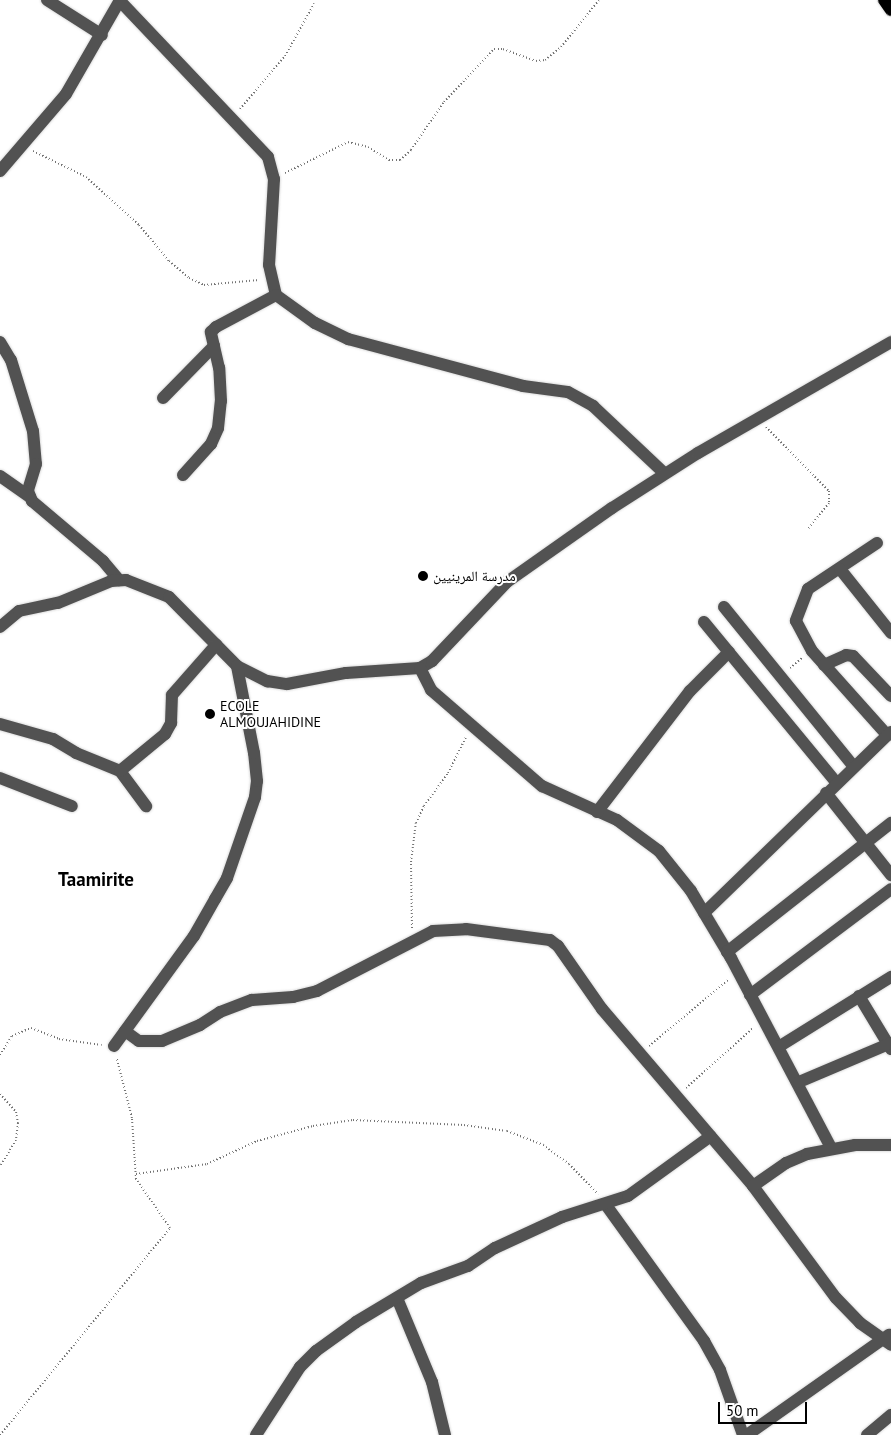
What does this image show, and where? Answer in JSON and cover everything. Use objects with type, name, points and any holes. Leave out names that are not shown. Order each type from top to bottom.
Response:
[{"type":"main road","points":[[884,0],[891,10]]},
{"type":"street","points":[[47,0],[102,35]]},
{"type":"street","points":[[0,171],[66,94],[102,35],[120,0],[268,158],[274,179],[270,279],[276,295],[315,323],[348,340],[514,384],[568,392],[598,411],[664,473]]},
{"type":"street","points":[[182,475],[211,444],[218,428],[221,401],[212,332],[216,326],[276,295]]},
{"type":"street","points":[[0,342],[11,360],[33,431],[36,464],[29,483],[30,497]]},
{"type":"street","points":[[0,627],[19,611],[58,602],[102,584],[119,580],[139,583],[169,597],[237,666],[266,681],[287,684],[346,673],[420,668],[432,661],[507,582],[664,473],[891,342]]},
{"type":"street","points":[[163,398],[214,346]]},
{"type":"street","points":[[0,476],[30,497],[103,561],[119,580]]},
{"type":"street","points":[[704,913],[806,816],[836,782],[889,734],[812,651],[797,625],[799,607],[808,589],[877,543]]},
{"type":"street","points":[[840,569],[891,633]]},
{"type":"street","points":[[724,607],[853,766]]},
{"type":"street","points":[[704,622],[836,782]]},
{"type":"street","points":[[120,771],[165,734],[172,723],[172,695],[216,645]]},
{"type":"street","points":[[598,812],[690,691],[729,652]]},
{"type":"street","points":[[824,665],[846,655],[853,656],[891,696]]},
{"type":"street","points":[[114,1046],[194,936],[227,878],[255,797],[257,781],[254,753],[237,666]]},
{"type":"street","points":[[420,668],[431,690],[473,724],[542,786],[637,832],[659,851],[704,913],[727,952],[780,1046],[831,1148]]},
{"type":"street","points":[[0,724],[54,739],[76,753],[120,771],[146,806]]},
{"type":"street","points":[[0,778],[72,806]]},
{"type":"street","points":[[826,792],[891,876]]},
{"type":"street","points":[[727,952],[867,844],[891,823]]},
{"type":"street","points":[[750,995],[891,889]]},
{"type":"street","points":[[125,1031],[139,1041],[162,1041],[200,1024],[220,1012],[252,1000],[293,997],[317,991],[411,940],[453,928],[550,940],[558,946],[602,1009],[753,1186],[836,1298],[860,1323],[889,1339],[745,1435],[720,1370],[704,1341],[606,1204]]},
{"type":"street","points":[[780,1046],[891,977]]},
{"type":"street","points":[[799,1082],[890,1045],[859,996]]},
{"type":"street","points":[[256,1435],[285,1387],[316,1351],[421,1283],[453,1273],[495,1248],[562,1217],[606,1204],[653,1180],[711,1136]]},
{"type":"street","points":[[753,1186],[786,1163],[831,1148],[891,1145]]},
{"type":"street","points":[[397,1298],[432,1382],[445,1435]]},
{"type":"street","points":[[867,1435],[891,1415]]},
{"type":"path","points":[[274,179],[348,142],[368,147],[389,160],[400,160],[411,150],[444,102],[494,49],[536,61],[545,60],[561,47],[599,0]]},
{"type":"path","points":[[232,118],[285,56],[314,4]]},
{"type":"path","points":[[22,146],[86,177],[139,225],[169,261],[190,278],[204,285],[270,279]]},
{"type":"path","points":[[757,419],[830,491],[829,503],[808,529]]},
{"type":"path","points":[[780,676],[812,651]]},
{"type":"path","points":[[411,940],[411,862],[416,823],[424,806],[448,773],[473,724]]},
{"type":"path","points":[[640,1054],[675,1021],[738,972]]},
{"type":"path","points":[[677,1096],[764,1018]]},
{"type":"path","points":[[0,1055],[12,1036],[31,1028],[59,1039],[114,1046],[132,1118],[136,1174],[141,1186],[168,1224],[169,1231],[136,1266],[0,1435]]},
{"type":"path","points":[[0,1094],[16,1112],[18,1123],[16,1140],[0,1167]]},
{"type":"path","points":[[136,1174],[207,1164],[257,1141],[354,1120],[464,1124],[507,1131],[542,1145],[587,1180],[606,1204]]},
{"type":"place","name":"مدرسة المرينيين","points":[[423,576]]},
{"type":"place","name":"ECOLE ALMOUJAHIDINE","points":[[210,714]]},
{"type":"district","name":"Taamirite","points":[[96,880]]}]
